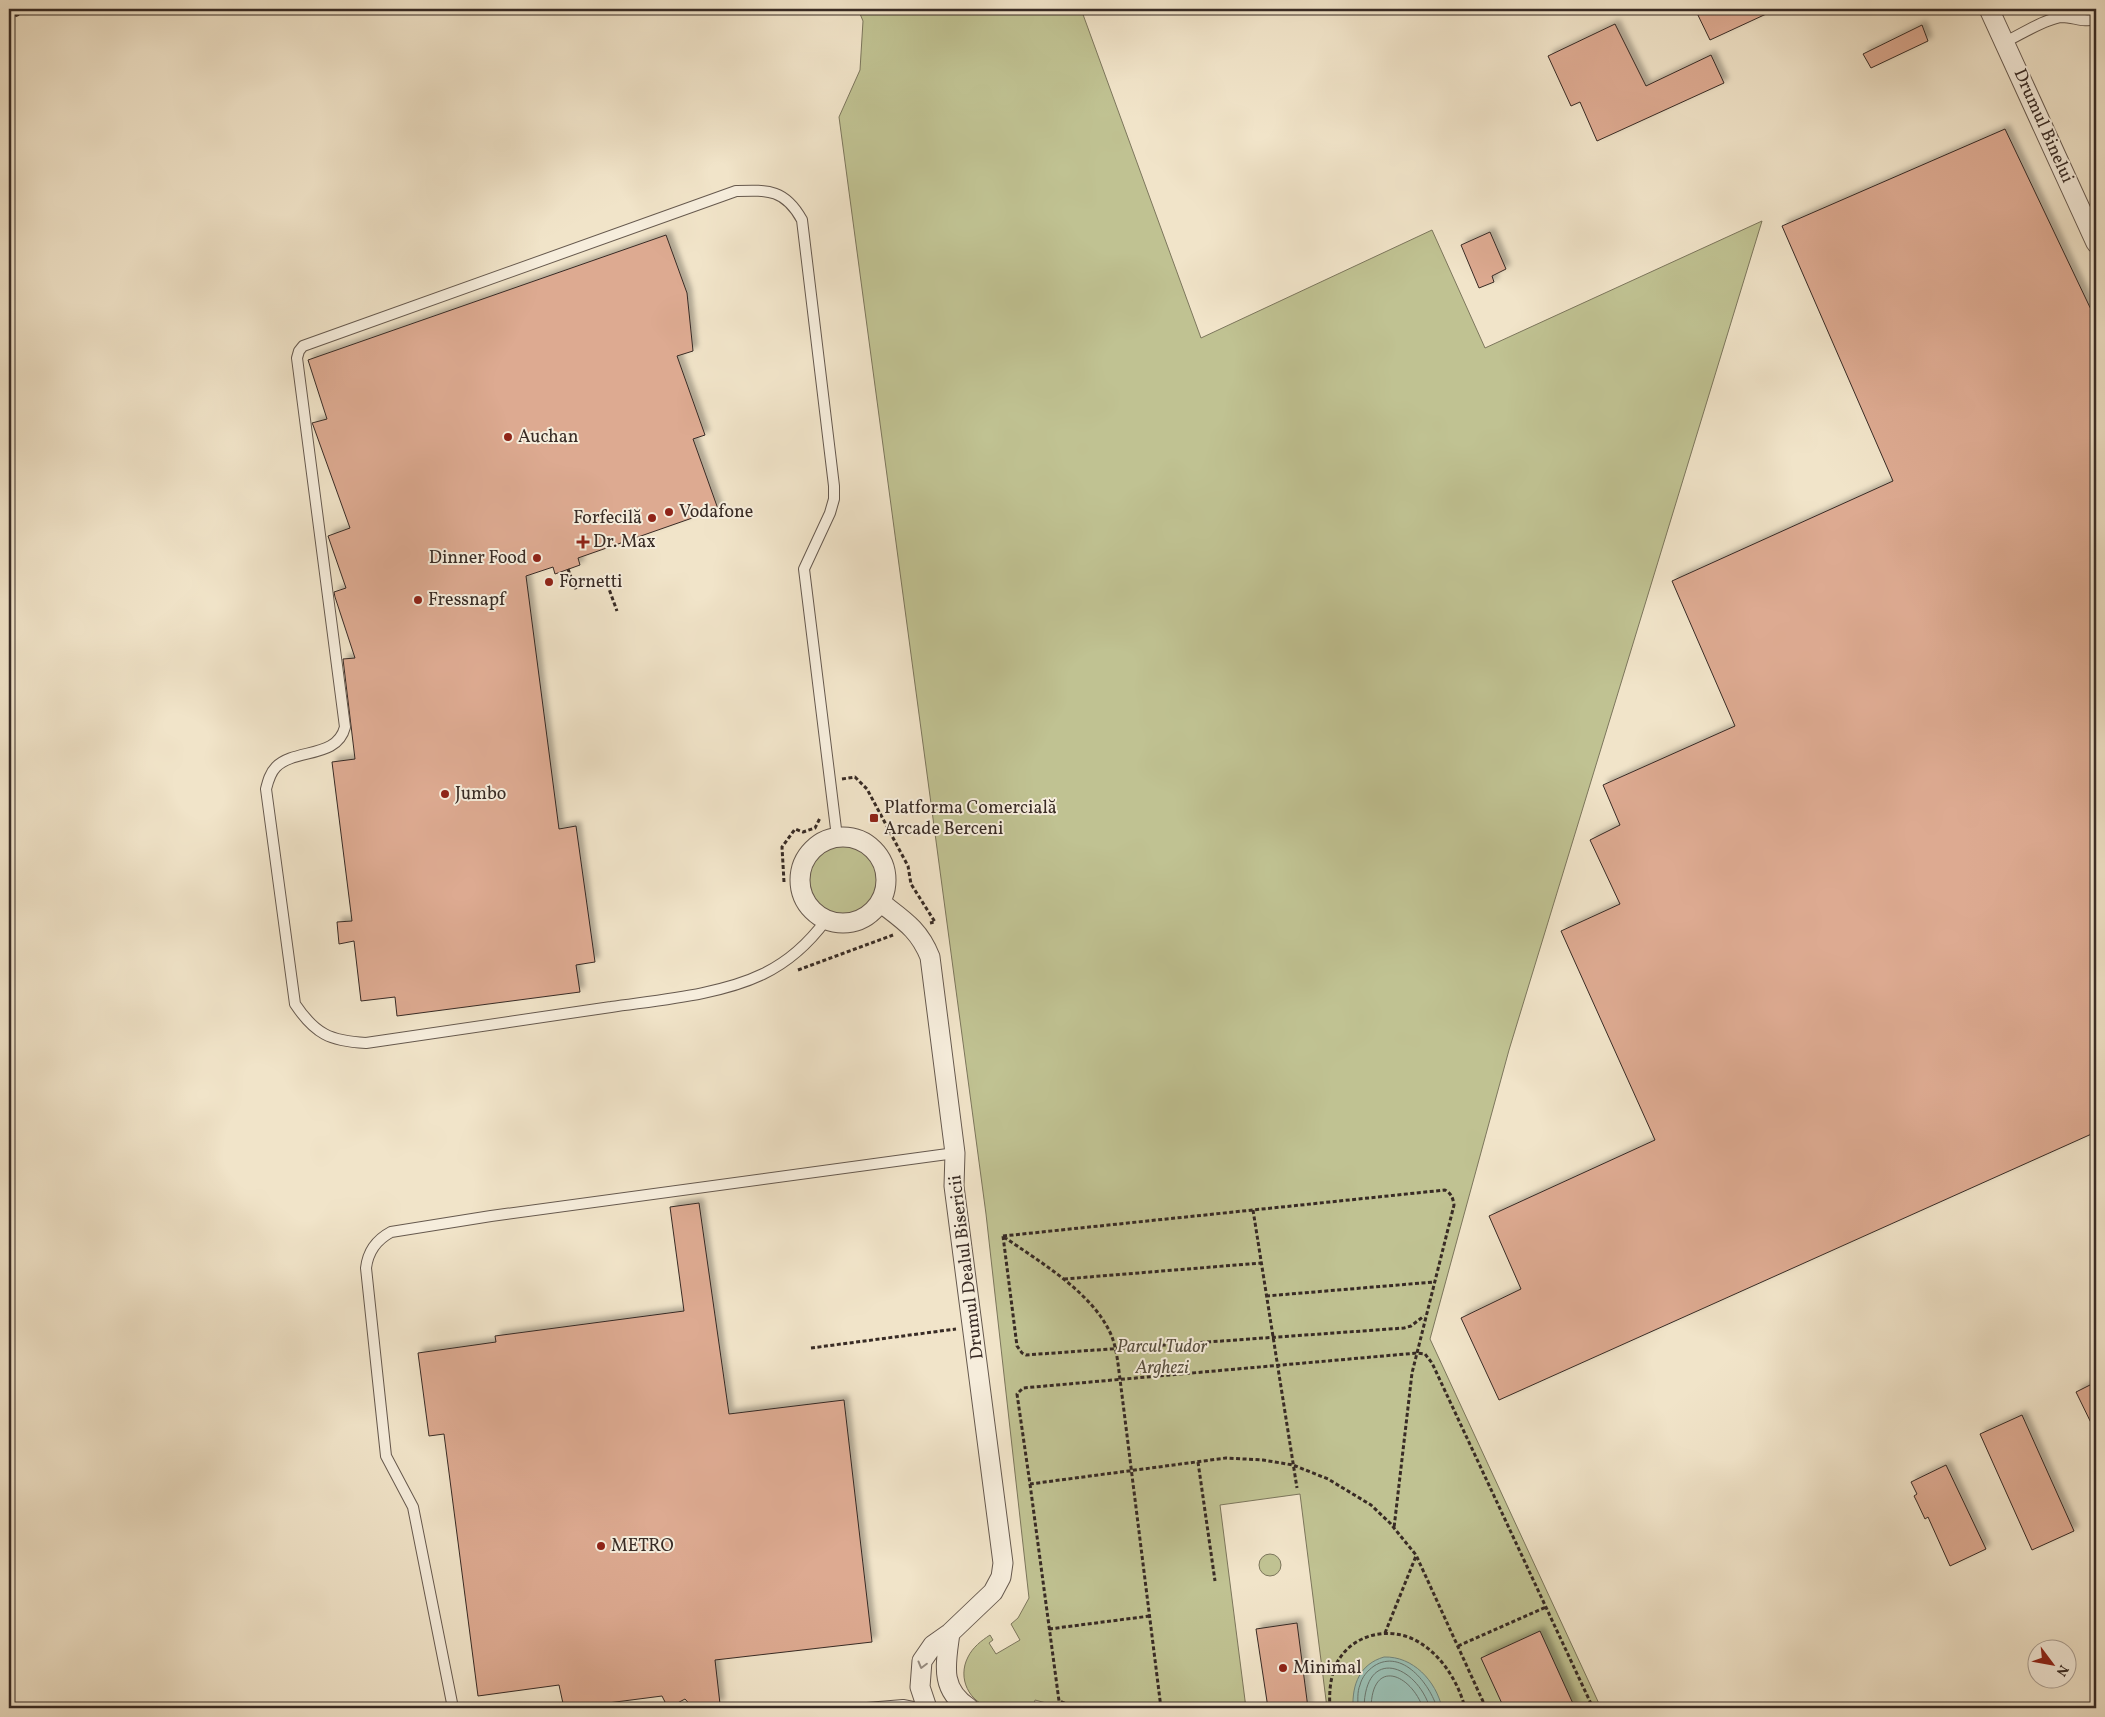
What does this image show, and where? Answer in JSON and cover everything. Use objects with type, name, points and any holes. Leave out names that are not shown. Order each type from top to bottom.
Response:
[{"type":"street","name":"Drumul Binelui","points":[[1989,9],[2096,244]]},
{"type":"street","points":[[837,837],[861,841],[871,847],[879,857],[886,879],[880,902],[872,912],[856,921],[838,923],[826,920],[815,914],[801,892],[800,872],[807,856],[815,847],[837,837]]},
{"type":"street","name":"Drumul Dealul Bisericii","points":[[880,902],[913,928],[920,936],[930,957],[954,1153],[954,1186],[1003,1563],[997,1587],[950,1633],[933,1645],[922,1661],[920,1687],[927,1708]]},
{"type":"street","points":[[950,1633],[946,1670],[947,1680],[954,1696],[969,1708]]},
{"type":"lane","points":[[2005,42],[2054,19],[2063,17],[2083,20],[2096,19]]},
{"type":"lane","points":[[826,920],[807,942],[789,958],[761,975],[699,994],[366,1043],[332,1039],[317,1030],[305,1018],[296,1004],[266,789],[269,777],[276,767],[286,761],[336,743],[343,736],[345,727],[297,358],[303,346],[736,191],[772,192],[787,199],[796,208],[802,220],[834,486],[834,499],[830,513],[804,569],[837,837]]},
{"type":"lane","points":[[453,1708],[413,1507],[386,1456],[366,1268],[367,1257],[373,1245],[381,1237],[391,1232],[491,1216],[954,1153]]},
{"type":"lane","points":[[867,1708],[904,1705],[918,1708]]},
{"type":"path","points":[[9,18],[34,9]]},
{"type":"path","points":[[568,569],[575,588],[605,578],[617,611]]},
{"type":"path","points":[[789,958],[798,970],[913,928],[935,922],[911,884],[908,866],[867,789],[856,777],[830,780]]},
{"type":"path","points":[[784,882],[782,847],[795,829],[803,832],[815,828],[822,813]]},
{"type":"path","points":[[1003,1236],[1445,1190],[1452,1197],[1454,1204],[1412,1373],[1394,1528]]},
{"type":"path","points":[[1253,1210],[1297,1488]]},
{"type":"path","points":[[1003,1236],[1064,1279],[1099,1313],[1112,1336],[1116,1348],[1161,1708]]},
{"type":"path","points":[[1003,1236],[1017,1346],[1022,1353],[1030,1355],[1404,1328],[1412,1326],[1426,1315]]},
{"type":"path","points":[[1064,1279],[1261,1262]]},
{"type":"path","points":[[1266,1296],[1434,1282]]},
{"type":"path","points":[[810,1348],[953,1329]]},
{"type":"path","points":[[1078,1708],[1059,1701],[1017,1394],[1020,1390],[1023,1388],[1417,1353],[1425,1354],[1432,1363],[1594,1708]]},
{"type":"path","points":[[1030,1484],[1237,1458],[1293,1465],[1328,1479],[1370,1506],[1394,1528],[1416,1555],[1486,1708]]},
{"type":"path","points":[[1198,1462],[1214,1581]]},
{"type":"path","points":[[1385,1633],[1416,1555]]},
{"type":"path","points":[[1458,1646],[1546,1606]]},
{"type":"path","points":[[1049,1629],[1150,1616]]},
{"type":"path","points":[[1330,1708],[1331,1681],[1336,1665],[1347,1649],[1360,1640],[1372,1635],[1385,1633],[1401,1634],[1415,1640],[1438,1658],[1456,1684],[1465,1708]]},
{"type":"green space","name":"Parcul Tudor Arghezi","points":[[858,9],[1081,9],[1201,338],[1432,230],[1485,348],[1762,221],[1509,1050],[1430,1339],[1601,1708],[1327,1708],[1300,1494],[1220,1505],[1246,1708],[1057,1708],[1035,1700],[1034,1705],[997,1709],[977,1701],[967,1689],[964,1673],[970,1653],[990,1635],[993,1640],[989,1643],[996,1654],[1020,1640],[1011,1624],[1018,1618],[1029,1598],[986,1214],[839,117],[860,70],[863,21]]},
{"type":"green space","points":[[850,845],[869,855],[877,867],[879,881],[877,895],[869,907],[857,915],[836,917],[817,907],[809,895],[807,874],[817,855],[829,847]]},
{"type":"green space","points":[[1270,1554],[1278,1557],[1281,1565],[1278,1573],[1270,1576],[1262,1573],[1259,1565],[1262,1557]]},
{"type":"water","points":[[1384,1657],[1404,1661],[1422,1672],[1434,1688],[1442,1708],[1353,1708],[1354,1691],[1359,1676],[1369,1665]]},
{"type":"building","points":[[1695,9],[1777,9],[1710,40]]},
{"type":"building","points":[[1615,24],[1646,86],[1711,55],[1724,83],[1597,141],[1580,102],[1571,106],[1548,56]]},
{"type":"building","points":[[1922,25],[1928,41],[1871,68],[1863,54]]},
{"type":"building","points":[[2005,129],[2096,320],[2096,1132],[1499,1400],[1461,1318],[1521,1289],[1489,1216],[1655,1140],[1561,931],[1620,904],[1590,840],[1620,825],[1603,785],[1735,726],[1672,581],[1893,481],[1782,226]]},
{"type":"building","points":[[1490,232],[1506,269],[1492,276],[1494,282],[1479,288],[1461,245]]},
{"type":"building","points":[[666,235],[687,293],[693,351],[677,356],[705,435],[693,439],[718,509],[578,558],[580,565],[555,574],[553,567],[526,576],[559,829],[576,826],[595,962],[576,965],[580,992],[397,1016],[395,997],[361,1001],[354,941],[339,944],[337,922],[352,921],[332,762],[355,759],[343,659],[355,658],[335,597],[334,592],[346,588],[328,536],[350,528],[312,423],[327,419],[308,360]]},
{"type":"building","name":"METRO","points":[[699,1203],[729,1414],[844,1400],[872,1642],[715,1660],[720,1704],[693,1708],[685,1699],[668,1708],[662,1696],[600,1704],[594,1708],[564,1708],[559,1685],[478,1696],[444,1434],[429,1436],[418,1353],[496,1342],[495,1336],[684,1311],[670,1207]]},
{"type":"building","points":[[2096,1382],[2096,1433],[2076,1392]]},
{"type":"building","points":[[2022,1415],[2074,1531],[2032,1550],[1980,1434]]},
{"type":"building","points":[[1946,1465],[1986,1549],[1950,1566],[1928,1517],[1925,1519],[1914,1496],[1917,1494],[1911,1482]]},
{"type":"building","name":"Minimal","points":[[1297,1623],[1308,1708],[1268,1708],[1256,1629]]},
{"type":"building","points":[[1540,1631],[1575,1708],[1504,1708],[1481,1658]]},
{"type":"place","name":"Auchan","points":[[508,437]]},
{"type":"place","name":"Vodafone","points":[[669,512]]},
{"type":"place","name":"Forfecilă","points":[[652,518]]},
{"type":"place","name":"Dr. Max","points":[[583,542]]},
{"type":"place","name":"Dinner Food","points":[[537,558]]},
{"type":"place","name":"Fornetti","points":[[549,582]]},
{"type":"place","name":"Fressnapf","points":[[418,600]]},
{"type":"place","name":"Jumbo","points":[[445,794]]},
{"type":"place","name":"Platforma Comercială Arcade Berceni","points":[[874,818]]},
{"type":"place","name":"METRO","points":[[601,1546]]},
{"type":"place","name":"Minimal","points":[[1283,1668]]}]
